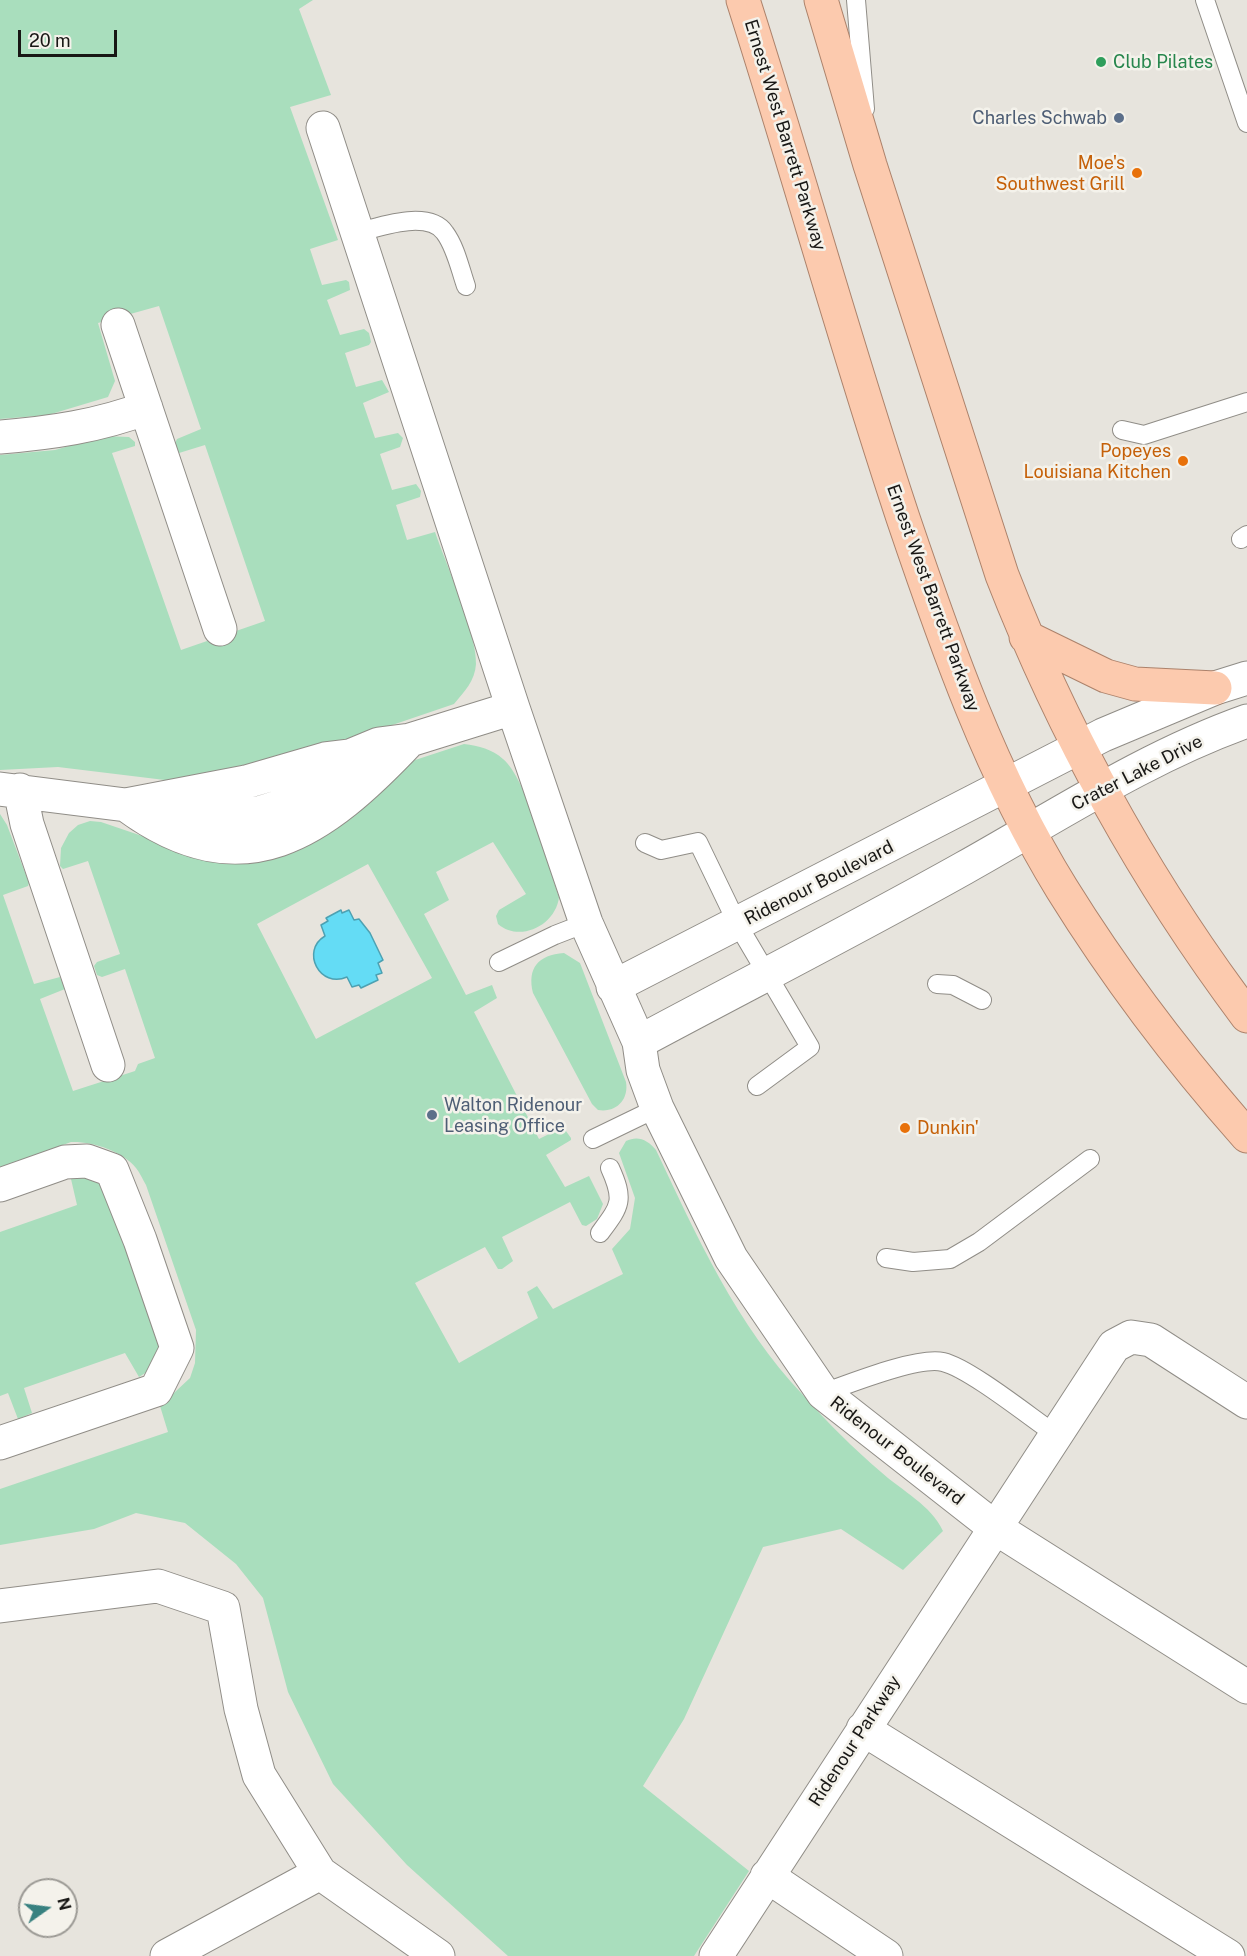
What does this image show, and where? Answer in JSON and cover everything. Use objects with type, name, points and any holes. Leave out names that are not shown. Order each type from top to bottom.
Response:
[{"type":"highway","name":"Ernest West Barrett Parkway","points":[[743,0],[872,425],[971,708],[1006,784],[1062,888],[1147,1012],[1247,1136]]},
{"type":"highway","points":[[821,0],[870,165],[1002,575],[1026,638],[1099,789],[1166,901],[1247,1016]]},
{"type":"highway","points":[[1026,638],[1106,676],[1135,684],[1215,688]]},
{"type":"street","points":[[323,128],[513,708],[586,923],[613,987]]},
{"type":"street","points":[[118,325],[220,629]]},
{"type":"street","points":[[0,437],[45,433],[119,419],[146,408]]},
{"type":"street","points":[[1078,748],[1142,717],[1247,678]]},
{"type":"street","points":[[10,790],[126,806],[246,782],[325,759],[350,756],[380,744],[410,740],[513,708]]},
{"type":"street","name":"Crater Lake Drive","points":[[1030,830],[1099,789],[1196,741],[1247,722]]},
{"type":"street","points":[[126,806],[152,825],[212,846],[240,849],[266,845],[302,832],[336,811],[410,740]]},
{"type":"street","name":"Ridenour Boulevard","points":[[1078,748],[738,925],[613,987],[639,1042],[643,1070],[657,1108],[731,1258],[823,1393],[994,1527],[1247,1687]]},
{"type":"street","points":[[10,790],[27,824],[108,1065]]},
{"type":"street","points":[[639,1042],[1030,830]]},
{"type":"street","points":[[0,1185],[65,1162],[87,1161],[112,1170],[140,1240],[177,1348],[156,1390],[0,1443]]},
{"type":"street","name":"Ridenour Parkway","points":[[716,1956],[1114,1346],[1131,1337],[1151,1340],[1247,1402]]},
{"type":"street","points":[[0,1606],[158,1586],[223,1608],[241,1709],[259,1774],[320,1873],[438,1956]]},
{"type":"street","points":[[863,1729],[1228,1956]]},
{"type":"street","points":[[167,1956],[320,1873]]},
{"type":"street","points":[[767,1876],[886,1956]]},
{"type":"lane","points":[[856,0],[870,165]]},
{"type":"lane","points":[[1205,0],[1247,123]]},
{"type":"lane","points":[[356,233],[394,222],[430,224],[444,231],[466,286]]},
{"type":"lane","points":[[1122,430],[1144,435],[1247,402]]},
{"type":"lane","points":[[645,843],[661,850],[698,842],[738,925],[810,1047],[757,1086]]},
{"type":"lane","points":[[499,962],[586,923]]},
{"type":"lane","points":[[938,984],[953,985],[982,1000]]},
{"type":"lane","points":[[593,1138],[657,1108]]},
{"type":"lane","points":[[886,1258],[913,1262],[950,1259],[979,1242],[1090,1159]]},
{"type":"lane","points":[[600,1233],[620,1207],[620,1189],[610,1168]]},
{"type":"lane","points":[[823,1393],[923,1361],[942,1361],[960,1369],[1055,1434]]},
{"type":"green space","points":[[0,0],[313,0],[299,9],[331,95],[290,107],[338,240],[310,249],[322,285],[346,280],[349,282],[350,290],[327,300],[340,335],[364,329],[369,333],[371,342],[369,345],[345,353],[356,387],[382,380],[389,392],[363,403],[375,438],[398,433],[403,438],[400,447],[380,454],[392,490],[416,484],[421,491],[420,497],[396,505],[407,540],[435,532],[467,618],[476,664],[474,676],[454,704],[266,768],[173,781],[58,767],[0,770],[0,455],[55,450],[103,436],[129,437],[135,442],[135,446],[112,453],[181,650],[265,621],[205,445],[179,453],[174,445],[177,439],[201,429],[159,306],[98,323],[115,381],[108,397],[48,415],[0,419]]},
{"type":"green space","points":[[464,744],[475,746],[490,750],[503,759],[512,769],[520,784],[536,823],[559,897],[551,916],[536,928],[526,931],[516,932],[498,924],[496,916],[499,910],[526,894],[493,842],[436,872],[449,900],[424,914],[466,995],[492,985],[497,998],[474,1012],[539,1139],[563,1127],[571,1138],[546,1155],[565,1187],[589,1176],[603,1204],[597,1219],[586,1226],[582,1225],[570,1202],[502,1237],[513,1261],[502,1269],[498,1269],[485,1247],[415,1283],[459,1363],[538,1318],[527,1292],[537,1286],[553,1309],[623,1274],[612,1249],[630,1229],[635,1198],[619,1153],[626,1141],[635,1138],[642,1140],[656,1150],[720,1278],[738,1309],[779,1368],[841,1435],[881,1472],[924,1506],[943,1531],[903,1570],[841,1529],[763,1547],[684,1719],[643,1786],[749,1871],[694,1956],[508,1956],[407,1865],[333,1784],[288,1692],[263,1598],[236,1564],[185,1523],[136,1513],[94,1529],[0,1545],[0,1489],[168,1432],[160,1406],[190,1378],[195,1363],[196,1330],[146,1185],[130,1162],[106,1148],[88,1143],[71,1142],[0,1168],[0,814],[7,825],[29,883],[28,886],[3,895],[34,984],[60,977],[65,989],[40,999],[73,1091],[135,1071],[138,1064],[155,1058],[125,969],[102,977],[97,975],[94,966],[97,962],[120,954],[88,861],[63,869],[60,866],[61,848],[69,833],[78,825],[90,821],[101,822],[201,856],[406,763]],"holes":[[[368,864],[432,978],[316,1039],[257,924]]]},
{"type":"green space","points":[[564,953],[580,963],[626,1082],[623,1100],[610,1109],[598,1110],[592,1104],[533,993],[532,976],[536,964],[547,957]]},
{"type":"green space","points":[[81,1176],[100,1184],[109,1199],[162,1348],[150,1370],[139,1377],[125,1353],[24,1388],[32,1413],[18,1419],[8,1393],[0,1396],[0,1232],[77,1205],[71,1179]]},
{"type":"water","points":[[341,910],[342,913],[349,910],[354,920],[359,919],[370,933],[383,960],[378,963],[382,973],[376,975],[378,980],[361,988],[359,985],[352,987],[347,977],[329,978],[317,967],[314,959],[314,950],[325,936],[321,925],[328,921],[326,918]]},
{"type":"place","name":"Club Pilates","points":[[1101,62]]},
{"type":"place","name":"Charles Schwab","points":[[1119,118]]},
{"type":"place","name":"Moe's Southwest Grill","points":[[1137,173]]},
{"type":"place","name":"Popeyes Louisiana Kitchen","points":[[1183,461]]},
{"type":"place","name":"Walton Ridenour Leasing Office","points":[[432,1115]]},
{"type":"place","name":"Dunkin'","points":[[905,1128]]}]
